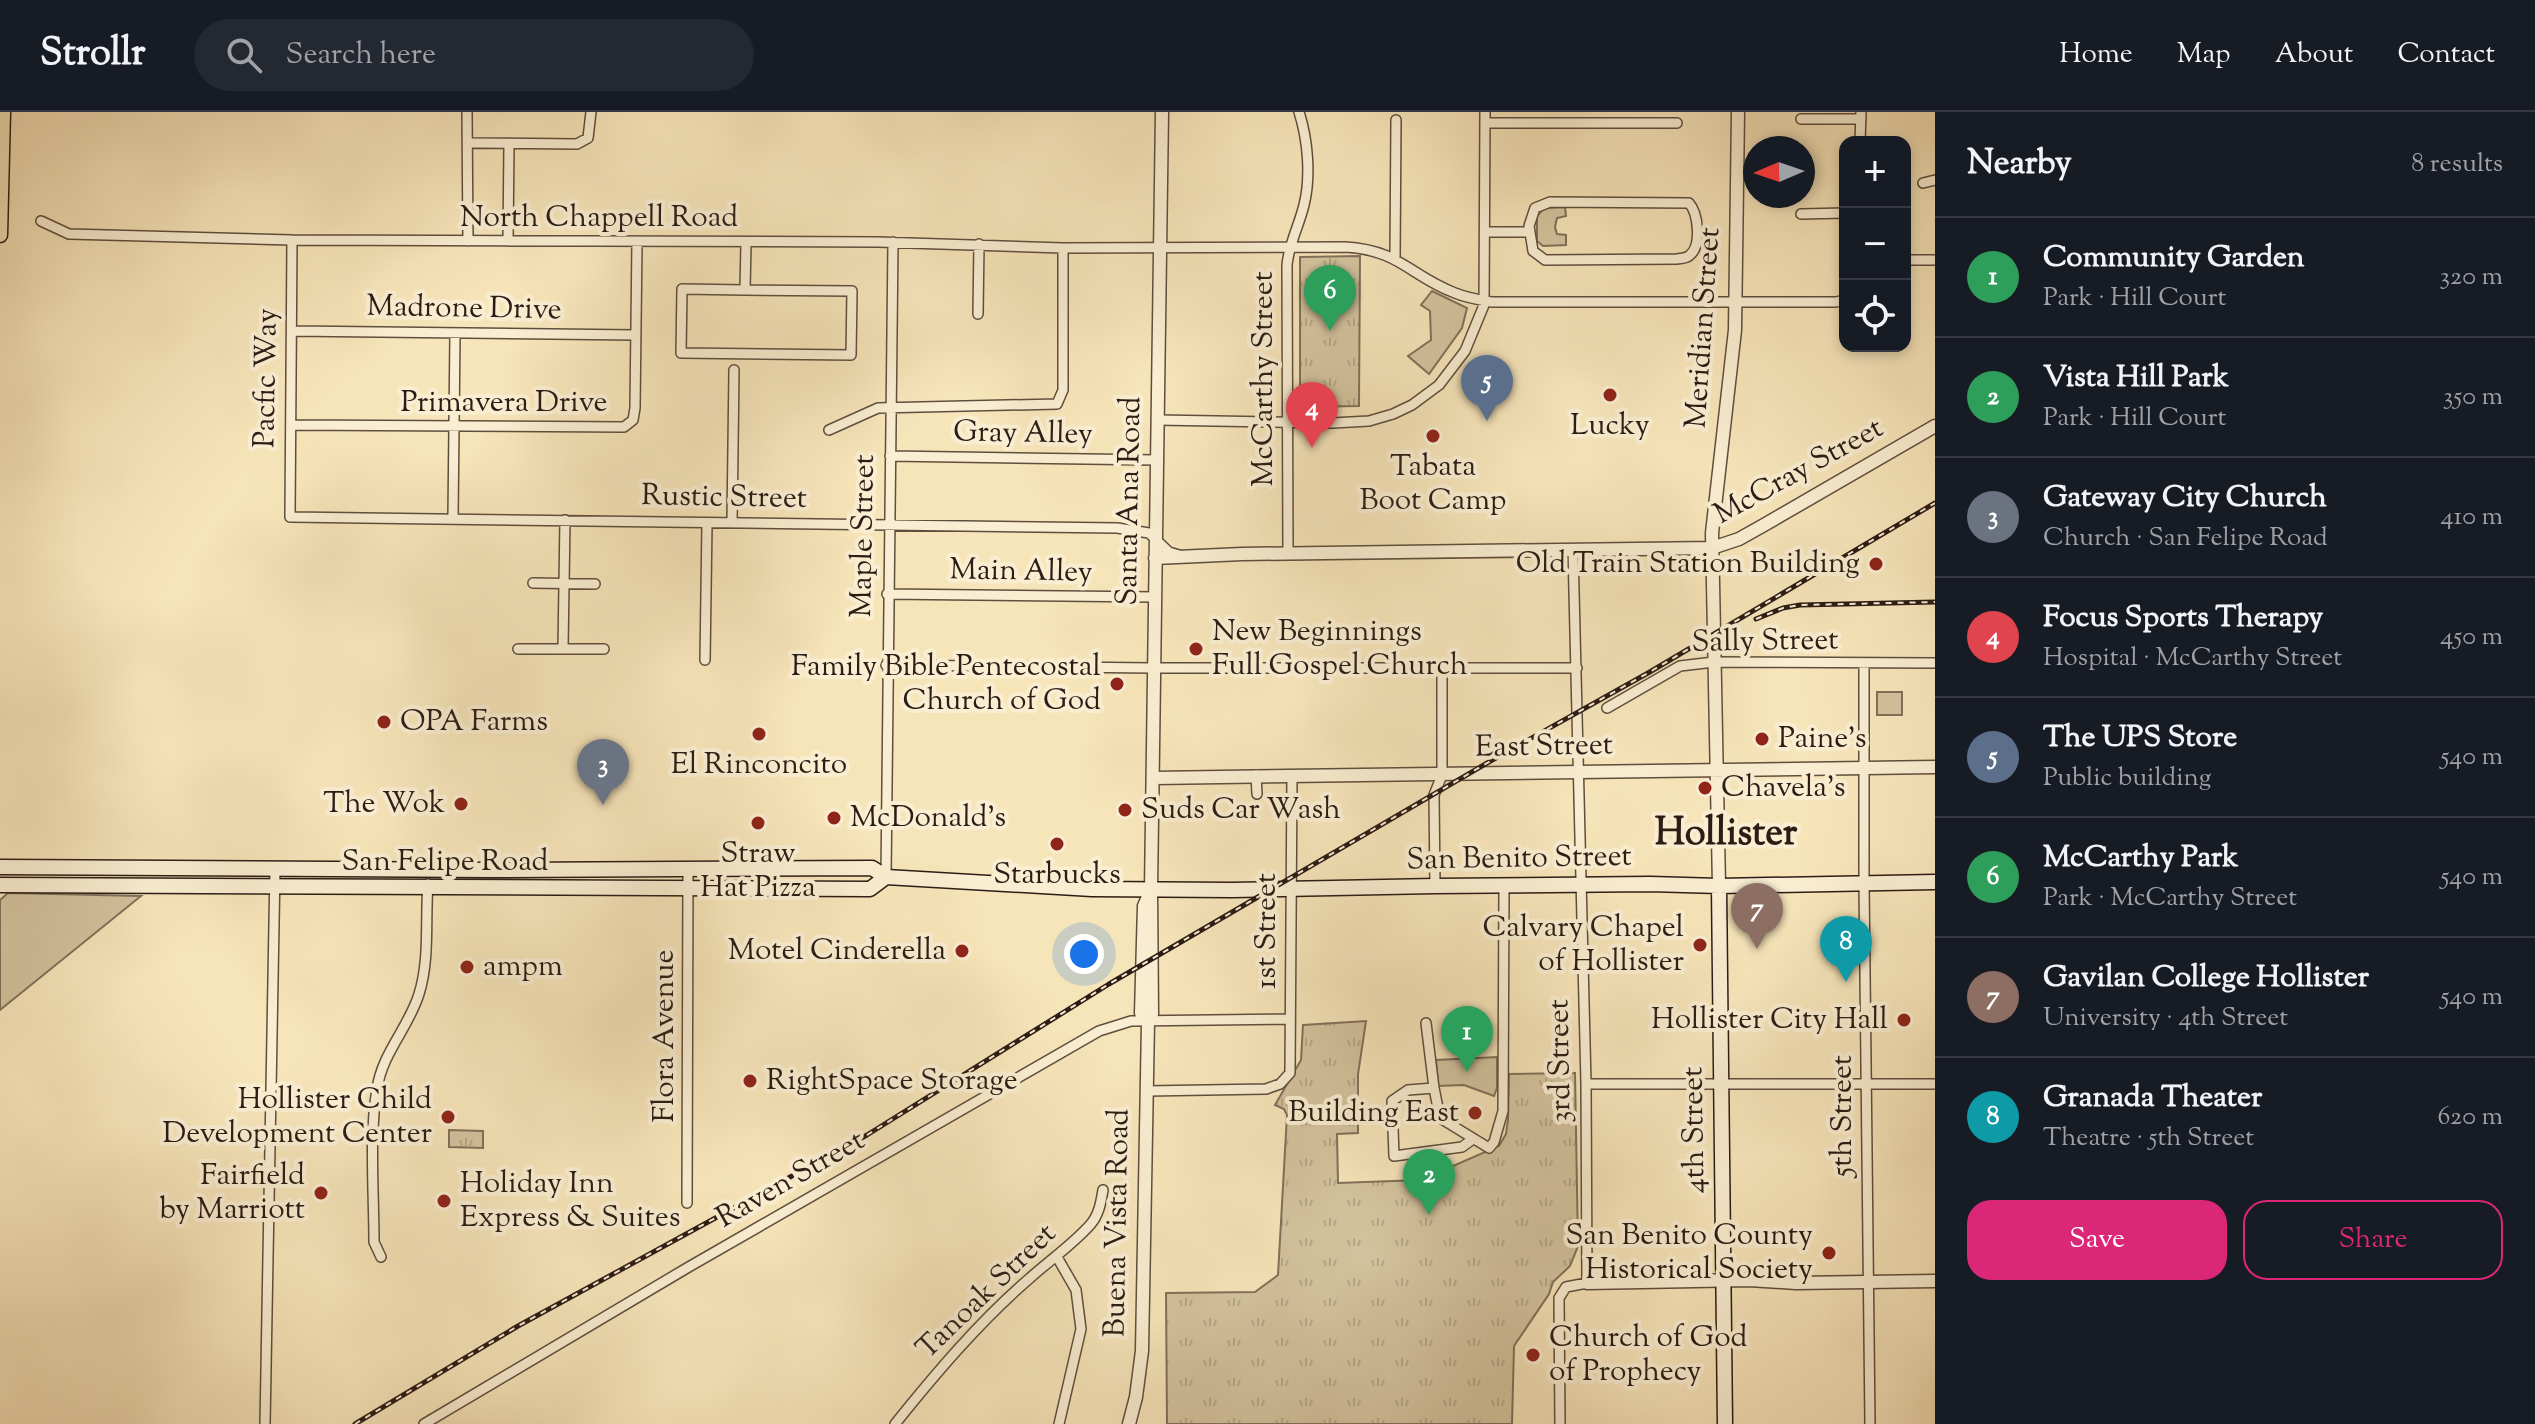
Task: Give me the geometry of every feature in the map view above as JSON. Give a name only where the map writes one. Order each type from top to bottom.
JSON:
[{"type":"main road","points":[[0,235],[3,112]]},
{"type":"main road","name":"San Felipe Road","points":[[0,867],[872,868],[886,877],[1151,890]]},
{"type":"main road","name":"San Felipe Road","points":[[0,885],[870,889],[886,877]]},
{"type":"main road","name":"San Benito Street","points":[[1151,890],[1935,882]]},
{"type":"main road","name":"4th Street","points":[[1719,886],[1725,1424]]},
{"type":"street","points":[[467,112],[468,241]]},
{"type":"street","points":[[472,143],[577,144],[585,141],[590,132],[591,112]]},
{"type":"street","name":"Santa Ana Road","points":[[1151,890],[1162,112]]},
{"type":"street","name":"McCarthy Street","points":[[1288,554],[1287,265],[1289,247],[1306,192],[1306,146],[1299,112]]},
{"type":"street","name":"Meridian Street","points":[[1712,548],[1714,503],[1737,304],[1738,112]]},
{"type":"street","points":[[1801,119],[1861,115],[1860,136]]},
{"type":"street","points":[[1158,420],[1369,421],[1393,414],[1423,398],[1447,377],[1465,351],[1484,301],[1486,117],[1677,123]]},
{"type":"street","points":[[1395,258],[1396,120]]},
{"type":"street","points":[[508,241],[509,144]]},
{"type":"street","points":[[1923,183],[1935,180]]},
{"type":"street","points":[[1550,202],[1686,202],[1693,208],[1696,220],[1693,252],[1677,259],[1545,260],[1533,251],[1529,232],[1533,211],[1537,206],[1550,202]]},
{"type":"street","points":[[1801,214],[1839,213]]},
{"type":"street","name":"North Chappell Road","points":[[41,221],[69,234],[292,240],[893,242],[1160,249],[1362,248],[1395,258],[1454,293],[1484,301],[1737,304],[1839,300]]},
{"type":"street","points":[[1485,232],[1529,232]]},
{"type":"street","name":"Pacfic Way","points":[[290,517],[292,240]]},
{"type":"street","name":"Primavera Drive","points":[[291,425],[624,427],[633,420],[635,408],[637,242]]},
{"type":"street","name":"Maple Street","points":[[886,877],[893,242]]},
{"type":"street","points":[[745,290],[746,243]]},
{"type":"street","points":[[978,314],[979,244]]},
{"type":"street","points":[[829,430],[869,411],[890,407],[1044,407],[1060,402],[1063,390],[1063,248]]},
{"type":"street","points":[[1911,260],[1935,260]]},
{"type":"street","points":[[682,289],[745,290],[852,291],[851,355],[681,353],[682,289]]},
{"type":"street","name":"Madrone Drive","points":[[292,331],[636,335]]},
{"type":"street","points":[[453,518],[455,333]]},
{"type":"street","points":[[732,523],[734,370]]},
{"type":"street","name":"McCray Street","points":[[1155,558],[1712,548],[1739,539],[1935,426]]},
{"type":"street","name":"Gray Alley","points":[[890,456],[1156,460]]},
{"type":"street","name":"Rustic Street","points":[[290,517],[1117,528],[1140,530],[1156,538],[1169,552],[1187,557]]},
{"type":"street","points":[[563,648],[565,520]]},
{"type":"street","points":[[705,660],[707,523]]},
{"type":"street","name":"4th Street","points":[[1712,548],[1719,886]]},
{"type":"street","name":"3rd Street","points":[[1573,550],[1586,1084],[1587,1283]]},
{"type":"street","points":[[533,583],[595,584]]},
{"type":"street","name":"Main Alley","points":[[887,594],[1155,597]]},
{"type":"street","points":[[518,649],[604,649]]},
{"type":"street","name":"Sally Street","points":[[1607,708],[1680,666],[1714,662],[1935,663]]},
{"type":"street","name":"5th Street","points":[[1864,664],[1870,1424]]},
{"type":"street","points":[[886,665],[1577,668]]},
{"type":"street","points":[[1435,886],[1434,795],[1442,775],[1442,666]]},
{"type":"street","name":"East Street","points":[[1154,778],[1935,767]]},
{"type":"street","points":[[1256,775],[1257,794]]},
{"type":"street","name":"1st Street","points":[[1147,1091],[1256,1090],[1280,1084],[1290,1073],[1292,775]]},
{"type":"street","points":[[265,1424],[275,868]]},
{"type":"street","points":[[381,1257],[374,1242],[377,1088],[384,1063],[413,1011],[419,993],[426,962],[430,869]]},
{"type":"street","name":"Flora Avenue","points":[[687,1203],[688,869]]},
{"type":"street","points":[[1426,1023],[1440,1118],[1489,1148],[1494,1142],[1503,1111],[1504,886]]},
{"type":"street","name":"Buena Vista Road","points":[[1129,1424],[1142,1351],[1148,1022],[1152,1014],[1151,890]]},
{"type":"street","name":"Raven Street","points":[[432,1422],[748,1233],[1099,1031],[1131,1021],[1290,1019]]},
{"type":"street","points":[[1586,1084],[1935,1084]]},
{"type":"street","points":[[1434,1088],[1408,1090],[1392,1101],[1394,1156],[1462,1147],[1473,1139]]},
{"type":"street","name":"Tanoak Street","points":[[895,1424],[940,1368],[1030,1278],[1093,1222],[1103,1190]]},
{"type":"street","points":[[1057,1257],[1076,1290],[1081,1329],[1059,1424]]},
{"type":"street","points":[[1560,1424],[1559,1298],[1566,1287],[1587,1283],[1724,1280],[1935,1281]]},
{"type":"green space","points":[[1565,207],[1566,216],[1557,218],[1555,227],[1557,234],[1566,235],[1566,245],[1543,246],[1537,241],[1537,216],[1544,208]]},
{"type":"green space","points":[[1360,256],[1359,406],[1300,407],[1300,257]]},
{"type":"green space","points":[[1432,291],[1467,308],[1462,328],[1429,374],[1408,356],[1431,340],[1430,311],[1421,305]]},
{"type":"green space","points":[[1877,692],[1902,692],[1902,715],[1877,715]]},
{"type":"green space","points":[[8,893],[141,896],[0,1010],[0,900]]},
{"type":"green space","points":[[1366,1021],[1358,1074],[1358,1133],[1337,1134],[1338,1183],[1421,1180],[1499,1146],[1506,1134],[1508,1120],[1509,1074],[1575,1073],[1578,1246],[1570,1266],[1553,1282],[1549,1294],[1514,1346],[1512,1424],[1167,1424],[1166,1293],[1255,1292],[1278,1275],[1287,1115],[1284,1109],[1275,1105],[1301,1060],[1303,1025]]},
{"type":"green space","points":[[1497,1057],[1494,1096],[1464,1085],[1438,1086],[1436,1060]]},
{"type":"green space","points":[[449,1130],[483,1131],[483,1148],[449,1147]]},
{"type":"railway","points":[[355,1424],[518,1326],[867,1135],[1109,984],[1494,759],[1648,673],[1935,503]]},
{"type":"railway","points":[[1756,619],[1800,605],[1935,602]]},
{"type":"place","name":"McCarthy Park","points":[[1330,331]]},
{"type":"place","name":"Lucky","points":[[1610,395]]},
{"type":"place","name":"The UPS Store","points":[[1487,421]]},
{"type":"place","name":"Tabata Boot Camp","points":[[1433,436]]},
{"type":"place","name":"Focus Sports Therapy","points":[[1312,448]]},
{"type":"place","name":"Old Train Station Building","points":[[1876,564]]},
{"type":"place","name":"New Beginnings Full Gospel Church","points":[[1196,649]]},
{"type":"place","name":"Family Bible Pentecostal Church of God","points":[[1117,684]]},
{"type":"place","name":"OPA Farms","points":[[384,722]]},
{"type":"place","name":"El Rinconcito","points":[[759,734]]},
{"type":"place","name":"Paine's","points":[[1762,739]]},
{"type":"place","name":"Chavela's","points":[[1705,788]]},
{"type":"place","name":"The Wok","points":[[461,804]]},
{"type":"place","name":"Gateway City Church","points":[[603,805]]},
{"type":"place","name":"Suds Car Wash","points":[[1125,810]]},
{"type":"place","name":"McDonald's","points":[[834,818]]},
{"type":"place","name":"Straw Hat Pizza","points":[[758,823]]},
{"type":"place","name":"Starbucks","points":[[1057,844]]},
{"type":"place","name":"Calvary Chapel of Hollister","points":[[1700,945]]},
{"type":"place","name":"Gavilan College Hollister","points":[[1757,949]]},
{"type":"place","name":"Motel Cinderella","points":[[962,951]]},
{"type":"place","name":"ampm","points":[[467,967]]},
{"type":"place","name":"Granada Theater","points":[[1846,982]]},
{"type":"place","name":"Hollister City Hall","points":[[1904,1020]]},
{"type":"place","name":"Community Garden","points":[[1467,1072]]},
{"type":"place","name":"RightSpace Storage","points":[[750,1081]]},
{"type":"place","name":"Building East","points":[[1475,1113]]},
{"type":"place","name":"Hollister Child Development Center","points":[[448,1117]]},
{"type":"place","name":"Fairfield by Marriott","points":[[321,1193]]},
{"type":"place","name":"Holiday Inn Express & Suites","points":[[444,1201]]},
{"type":"place","name":"Vista Hill Park","points":[[1429,1215]]},
{"type":"place","name":"San Benito County Historical Society","points":[[1829,1253]]},
{"type":"place","name":"Church of God of Prophecy","points":[[1533,1355]]},
{"type":"district","name":"Hollister","points":[[1726,835]]}]
